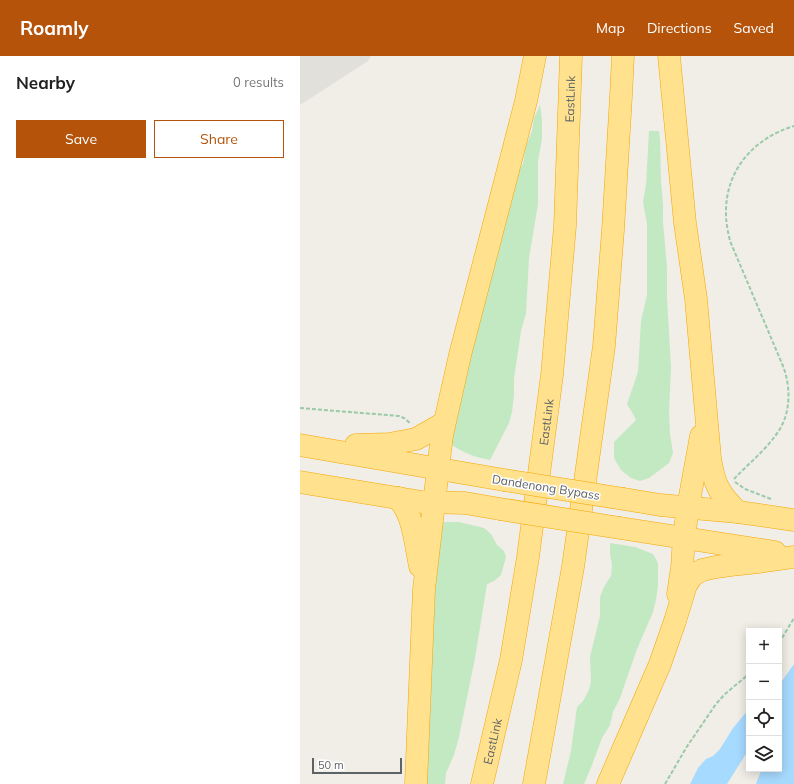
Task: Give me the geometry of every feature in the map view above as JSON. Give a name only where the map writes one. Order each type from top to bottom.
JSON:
[{"type":"highway","points":[[416,784],[424,588],[442,435],[460,354],[526,101],[535,56]]},
{"type":"highway","name":"EastLink","points":[[482,784],[511,660],[528,557],[552,375],[565,226],[571,56]]},
{"type":"highway","points":[[534,784],[573,567],[604,346],[613,230],[622,56]]},
{"type":"highway","points":[[669,56],[684,215],[696,299],[710,458],[713,477],[718,488],[725,499],[738,512]]},
{"type":"highway","points":[[669,636],[682,568],[688,507],[705,411]]},
{"type":"highway","points":[[300,440],[359,445],[389,444],[416,439],[444,423]]},
{"type":"highway","name":"Dandenong Bypass","points":[[300,445],[660,505],[738,512],[794,520]]},
{"type":"highway","points":[[300,482],[422,502],[465,503],[794,556]]},
{"type":"highway","points":[[398,498],[406,509],[410,518],[424,588]]},
{"type":"highway","points":[[608,784],[660,664],[686,584],[692,576],[702,570],[716,567],[794,556]]},
{"type":"path","points":[[734,479],[762,451],[782,424],[788,404],[788,383],[783,366],[730,241],[726,224],[727,194],[740,163],[747,154],[775,133],[794,126]]},
{"type":"path","points":[[782,638],[794,618]]},
{"type":"path","points":[[665,784],[686,748],[716,704],[725,694],[746,676]]},
{"type":"shaded area","points":[[300,56],[371,56],[368,61],[300,105]]},
{"type":"green space","points":[[540,105],[542,139],[538,161],[538,204],[529,258],[526,313],[521,331],[514,379],[512,412],[509,423],[490,460],[474,456],[455,447],[450,444],[449,436],[518,174],[523,163],[534,118]]},
{"type":"green space","points":[[649,131],[659,131],[660,139],[671,367],[669,412],[673,453],[669,463],[649,478],[640,481],[631,478],[621,470],[614,458],[614,442],[636,420],[627,404],[638,372],[641,321],[647,295],[647,224],[643,202],[646,185]]},
{"type":"green space","points":[[444,522],[459,522],[484,528],[491,534],[497,545],[504,551],[506,557],[501,575],[494,581],[487,584],[475,658],[459,737],[454,755],[446,773],[445,784],[425,784],[438,526]]},
{"type":"green space","points":[[610,543],[635,547],[653,554],[658,563],[658,586],[656,600],[653,612],[637,649],[620,698],[613,712],[610,725],[602,738],[584,784],[563,784],[571,751],[577,707],[583,701],[589,690],[591,681],[590,657],[600,616],[600,597],[611,576],[612,565]]},
{"type":"water","points":[[794,664],[794,784],[756,784],[761,772],[782,772],[782,681]]},
{"type":"water","points":[[746,713],[746,754],[727,784],[690,784],[698,768],[706,759],[713,756],[720,749],[733,728]]}]
